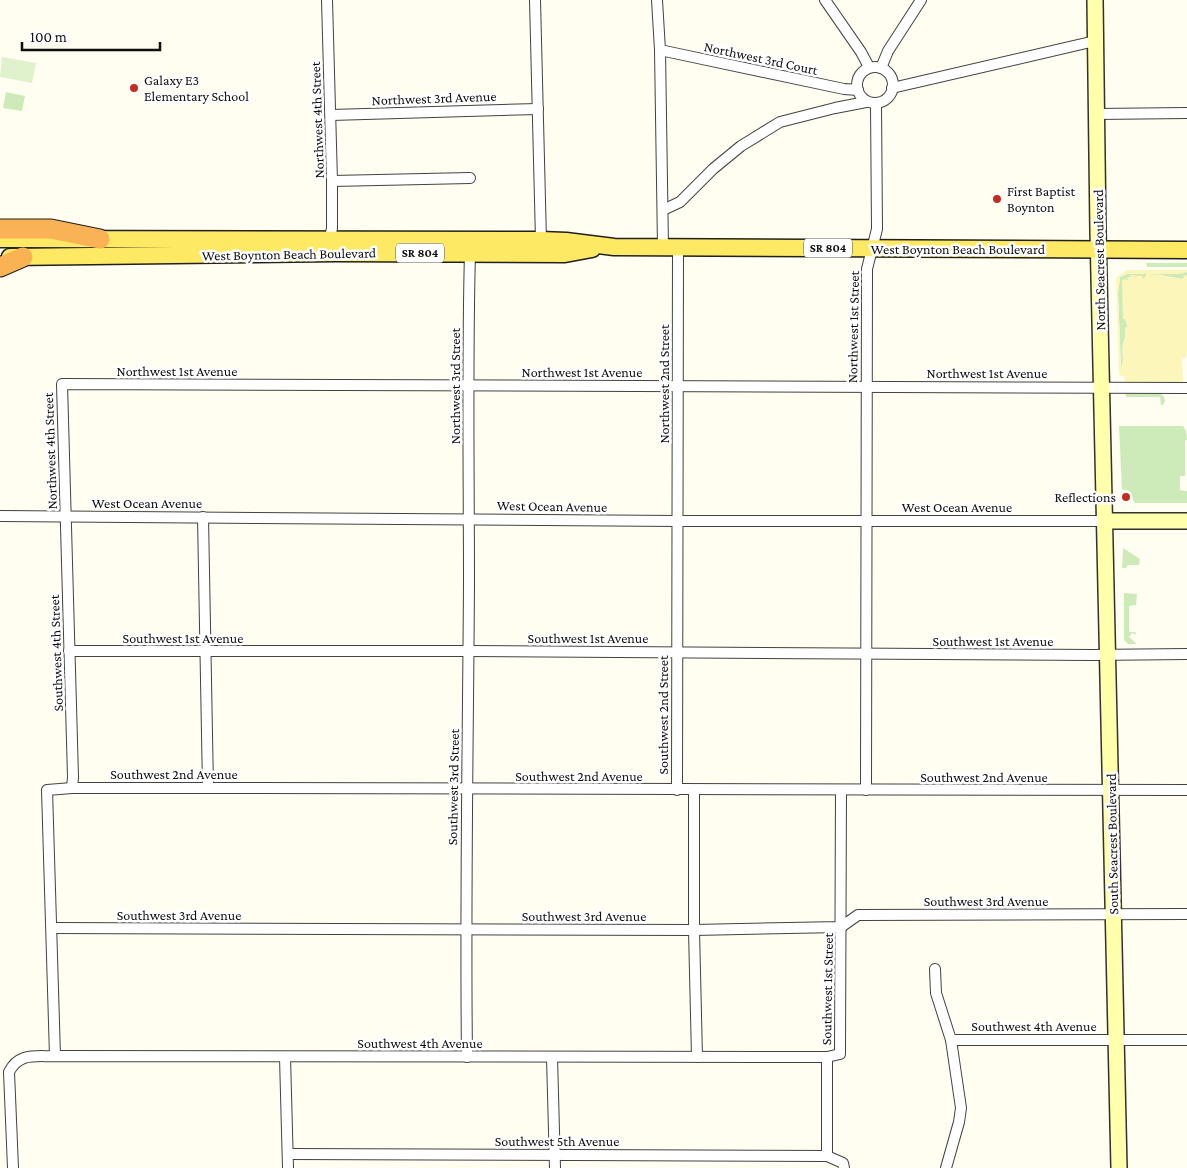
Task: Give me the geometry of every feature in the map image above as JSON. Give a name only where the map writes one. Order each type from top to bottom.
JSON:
[{"type":"highway","points":[[0,229],[51,229],[100,239]]},
{"type":"highway","points":[[0,268],[23,257]]},
{"type":"main road","name":"West Boynton Beach Boulevard","points":[[0,239],[330,238],[566,240],[608,247]]},
{"type":"main road","points":[[230,255],[264,246],[322,244],[330,238]]},
{"type":"main road","name":"West Boynton Beach Boulevard","points":[[0,257],[470,253],[565,254],[608,247],[1098,249]]},
{"type":"main road","name":"SR 804","points":[[1098,249],[1187,250]]},
{"type":"street","name":"Northwest 4th Street","points":[[327,0],[332,181],[332,228],[330,238]]},
{"type":"street","points":[[535,0],[541,240]]},
{"type":"street","name":"Northwest 2nd Street","points":[[657,0],[660,50],[663,210],[670,247],[677,386],[677,521]]},
{"type":"street","points":[[825,0],[870,67]]},
{"type":"street","points":[[881,68],[888,51],[921,0]]},
{"type":"street","name":"North Seacrest Boulevard","points":[[1094,0],[1104,521]]},
{"type":"street","points":[[892,88],[1096,41]]},
{"type":"street","name":"Northwest 3rd Court","points":[[660,50],[844,89],[858,90]]},
{"type":"street","points":[[663,210],[680,202],[712,170],[741,146],[780,122],[886,100],[892,88],[889,75],[881,68],[870,67],[860,75],[858,82],[860,96],[871,103]]},
{"type":"street","name":"Northwest 1st Street","points":[[866,520],[867,269],[877,229],[871,103]]},
{"type":"street","name":"Northwest 3rd Avenue","points":[[331,114],[538,109]]},
{"type":"street","points":[[1096,114],[1187,114]]},
{"type":"street","points":[[332,181],[470,178]]},
{"type":"street","name":"Northwest 3rd Street","points":[[469,519],[470,253]]},
{"type":"street","name":"Northwest 4th Street","points":[[62,384],[66,517]]},
{"type":"street","name":"Northwest 1st Avenue","points":[[62,384],[1187,388]]},
{"type":"street","name":"West Ocean Avenue","points":[[0,516],[677,521],[1104,521]]},
{"type":"street","points":[[203,516],[208,788]]},
{"type":"street","name":"Southwest 4th Street","points":[[66,517],[72,788]]},
{"type":"street","name":"Southwest 3rd Street","points":[[467,1056],[465,930],[469,519]]},
{"type":"street","points":[[866,520],[866,790]]},
{"type":"street","name":"Southwest 2nd Street","points":[[677,521],[677,790]]},
{"type":"street","points":[[1104,521],[1187,521]]},
{"type":"street","name":"South Seacrest Boulevard","points":[[1104,521],[1119,1168]]},
{"type":"street","name":"Southwest 1st Avenue","points":[[69,651],[468,651],[1107,656],[1187,654]]},
{"type":"street","name":"Southwest 2nd Avenue","points":[[52,928],[48,790],[72,788],[1187,790]]},
{"type":"street","points":[[694,790],[694,930],[697,1057]]},
{"type":"street","name":"Southwest 1st Street","points":[[827,1156],[827,1058],[840,1054],[842,927],[840,790]]},
{"type":"street","name":"Southwest 3rd Avenue","points":[[52,928],[694,930],[842,927],[858,915],[1187,914]]},
{"type":"street","points":[[52,928],[55,1056]]},
{"type":"street","points":[[935,969],[936,993],[951,1040],[960,1108],[960,1122],[946,1168]]},
{"type":"street","name":"Southwest 4th Avenue","points":[[951,1040],[1187,1040]]},
{"type":"street","points":[[285,1056],[288,1168]]},
{"type":"street","points":[[552,1056],[555,1168]]},
{"type":"street","name":"Southwest 4th Avenue","points":[[13,1168],[10,1072],[14,1062],[25,1057],[552,1056],[827,1058]]},
{"type":"street","name":"Southwest 5th Avenue","points":[[288,1154],[827,1156]]},
{"type":"street","points":[[827,1156],[842,1163],[844,1168]]},
{"type":"green space","points":[[2,57],[36,63],[32,83],[0,77]]},
{"type":"green space","points":[[6,92],[25,96],[22,111],[3,108]]},
{"type":"green space","points":[[1146,263],[1187,263],[1187,267],[1147,267]]},
{"type":"green space","points":[[1187,272],[1187,275],[1182,279],[1146,276],[1143,279],[1142,277],[1131,277],[1128,280],[1125,319],[1128,327],[1125,328],[1121,369],[1118,293],[1120,277],[1129,273]]},
{"type":"green space","points":[[1126,393],[1160,393],[1165,401],[1161,405],[1160,397],[1126,397]]},
{"type":"green space","points":[[1119,426],[1183,426],[1187,440],[1185,440],[1185,476],[1180,476],[1180,490],[1187,491],[1187,503],[1135,503],[1130,491],[1122,490]]},
{"type":"green space","points":[[1123,548],[1140,559],[1139,565],[1128,565],[1126,568],[1122,568]]},
{"type":"green space","points":[[1124,593],[1137,594],[1136,605],[1129,606],[1129,632],[1135,632],[1137,635],[1132,633],[1129,637],[1137,644],[1128,644],[1124,640]]},
{"type":"sand","points":[[1127,270],[1187,270],[1187,272],[1180,274],[1147,274],[1182,279],[1187,275],[1187,352],[1186,358],[1182,358],[1183,383],[1125,383],[1125,378],[1119,374],[1116,278]],"holes":[[[1125,274],[1147,274],[1143,279],[1142,276],[1130,275],[1131,277],[1127,277],[1128,280],[1122,281],[1123,319],[1125,319],[1128,326],[1125,328],[1121,367],[1118,293],[1120,277]]]},
{"type":"place","name":"Galaxy E3 Elementary School","points":[[134,88]]},
{"type":"place","name":"First Baptist Boynton","points":[[997,199]]},
{"type":"place","name":"Reflections","points":[[1126,497]]}]
